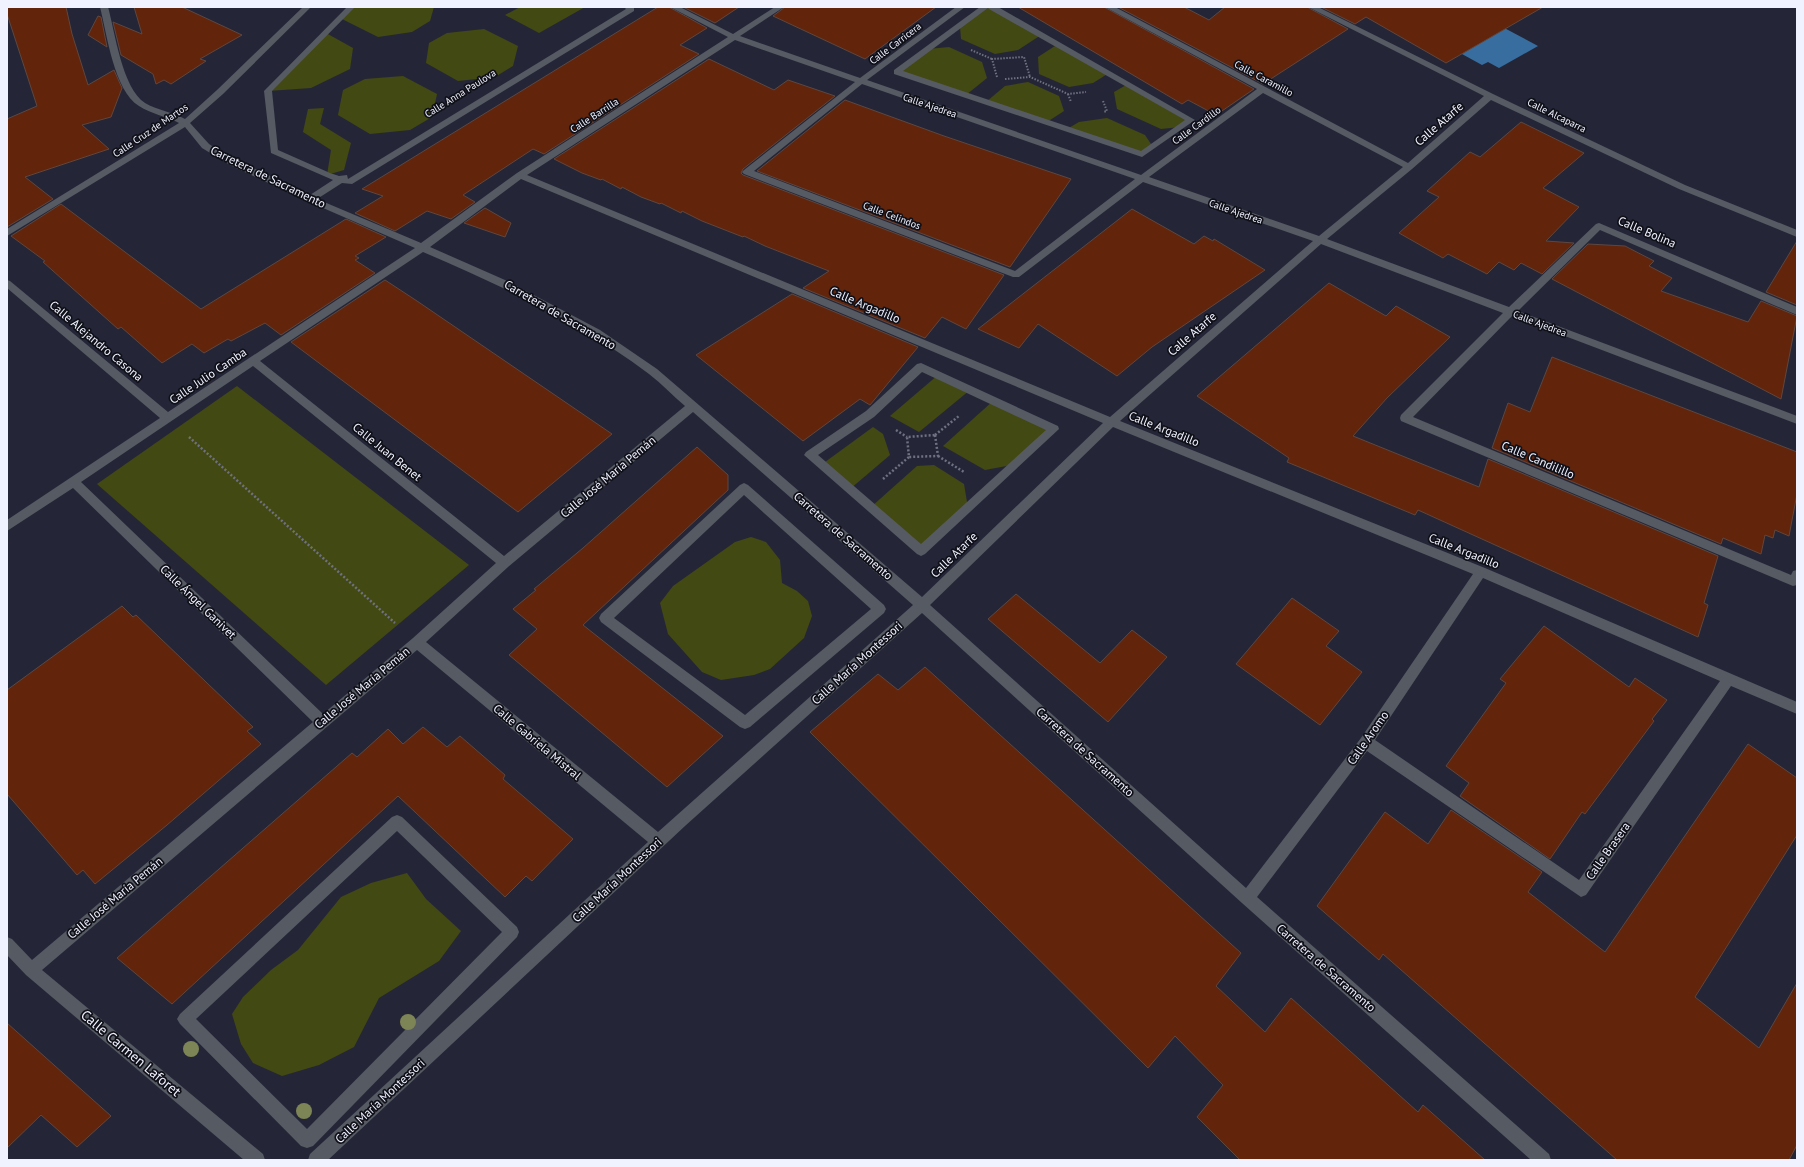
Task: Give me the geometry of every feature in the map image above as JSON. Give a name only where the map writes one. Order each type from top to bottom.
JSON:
[{"type":"street","name":"Carretera de Sacramento","points":[[104,7],[120,66],[132,96],[146,106],[185,122],[208,149],[310,198],[502,282],[596,332],[653,372],[922,605],[1247,898],[1543,1160]]},
{"type":"street","name":"Calle Cruz de Martos","points":[[7,233],[185,122],[220,92],[307,7]]},
{"type":"street","points":[[351,7],[268,91],[274,151],[326,175],[349,182],[631,9],[628,7]]},
{"type":"street","name":"Calle Anna Paulova","points":[[310,198],[621,7]]},
{"type":"street","name":"Calle Ajedrea","points":[[674,7],[734,37],[1320,240],[1797,420]]},
{"type":"street","name":"Calle Barrilla","points":[[424,247],[520,175],[780,7]]},
{"type":"street","name":"Calle Carricera","points":[[861,81],[961,7]]},
{"type":"street","points":[[985,7],[897,72],[1142,154],[1191,120],[992,7]]},
{"type":"street","name":"Calle Caramillo","points":[[1109,7],[1409,167]]},
{"type":"street","name":"Calle Alcaparra","points":[[1312,7],[1490,96],[1682,187],[1797,234]]},
{"type":"street","name":"Calle Celindos","points":[[861,81],[747,172],[1016,275],[1142,178]]},
{"type":"street","name":"Calle Cardillo","points":[[1142,178],[1263,89]]},
{"type":"street","name":"Calle Atarfe","points":[[922,605],[1111,422],[1320,240],[1409,167],[1490,96]]},
{"type":"street","name":"Calle Argadillo","points":[[520,175],[1111,422],[1481,572],[1797,708]]},
{"type":"street","name":"Calle Bolina","points":[[1510,312],[1599,226],[1797,311]]},
{"type":"street","name":"Calle Julio Camba","points":[[7,526],[424,247]]},
{"type":"street","name":"Calle Alejandro Casona","points":[[7,283],[168,418]]},
{"type":"street","name":"Calle Candilillo","points":[[1510,312],[1404,418],[1793,581],[1797,575]]},
{"type":"street","name":"Calle Juan Benet","points":[[253,361],[504,563]]},
{"type":"street","points":[[921,367],[1054,429],[921,551],[810,455],[870,414],[921,367]]},
{"type":"street","name":"Calle José María Pemán","points":[[31,970],[417,642],[504,563],[693,406]]},
{"type":"street","name":"Calle Ángel Ganivet","points":[[74,482],[322,722]]},
{"type":"street","points":[[744,488],[880,609],[745,723],[605,618],[744,488]]},
{"type":"street","name":"Calle Aromo","points":[[1247,898],[1366,742],[1481,572]]},
{"type":"street","name":"Calle María Montessori","points":[[316,1160],[658,841],[922,605]]},
{"type":"street","name":"Calle Gabriela Mistral","points":[[417,642],[658,841]]},
{"type":"street","name":"Calle Brasera","points":[[1366,742],[1580,890],[1729,678]]},
{"type":"street","points":[[397,822],[512,932],[307,1140],[185,1019],[397,822]]},
{"type":"street","name":"Calle Carmen Laforet","points":[[7,944],[31,970],[257,1160]]},
{"type":"path","points":[[998,79],[992,60],[1024,57],[1030,77]]},
{"type":"path","points":[[1004,79],[1030,77],[1068,94],[1091,92]]},
{"type":"path","points":[[1068,94],[1073,107]]},
{"type":"path","points":[[1099,112],[1107,111],[1101,98]]},
{"type":"path","points":[[168,418],[417,642]]},
{"type":"path","points":[[935,435],[938,456],[909,457],[907,437],[935,435]]},
{"type":"green space","points":[[351,7],[434,7],[430,21],[412,32],[378,37],[340,18]]},
{"type":"green space","points":[[520,7],[585,7],[539,33],[505,15]]},
{"type":"green space","points":[[985,7],[992,7],[1041,35],[1018,50],[995,54],[961,39],[960,26]]},
{"type":"green space","points":[[484,29],[518,46],[513,66],[495,77],[458,81],[426,63],[429,43],[447,33]]},
{"type":"green space","points":[[326,33],[353,48],[350,69],[311,88],[268,91]]},
{"type":"green space","points":[[1058,44],[1109,73],[1093,83],[1069,87],[1039,74],[1038,57]]},
{"type":"green space","points":[[949,47],[982,62],[987,78],[966,95],[897,72],[928,49]]},
{"type":"green space","points":[[403,76],[437,94],[432,117],[410,130],[370,134],[338,115],[343,90],[365,79]]},
{"type":"green space","points":[[1028,82],[1059,96],[1064,111],[1047,122],[986,102],[1005,86]]},
{"type":"green space","points":[[1128,84],[1191,120],[1180,127],[1161,129],[1117,109],[1114,92]]},
{"type":"green space","points":[[324,108],[320,124],[351,143],[344,170],[327,175],[331,150],[303,132],[308,109]]},
{"type":"green space","points":[[1107,118],[1145,135],[1153,147],[1142,154],[1067,129],[1079,122]]},
{"type":"green space","points":[[938,375],[970,390],[919,432],[890,416]]},
{"type":"green space","points":[[237,386],[469,565],[326,685],[97,484]]},
{"type":"green space","points":[[993,401],[1054,429],[1017,464],[985,470],[943,446]]},
{"type":"green space","points":[[873,427],[883,434],[890,455],[850,489],[821,465]]},
{"type":"green space","points":[[934,465],[964,484],[968,508],[921,551],[871,507],[917,466]]},
{"type":"green space","points":[[751,537],[766,542],[780,560],[782,583],[797,591],[808,601],[812,616],[804,638],[770,669],[754,675],[721,680],[702,672],[668,634],[660,603],[673,586],[735,542]]},
{"type":"green space","points":[[407,873],[426,899],[461,931],[439,961],[379,998],[354,1047],[319,1065],[282,1076],[253,1063],[241,1044],[232,1014],[243,997],[271,970],[298,950],[341,897],[371,883]]},
{"type":"water","points":[[1476,13],[1538,46],[1499,68],[1488,62],[1482,65],[1431,37]]},
{"type":"building","points":[[7,7],[66,7],[72,34],[88,85],[114,70],[122,88],[111,117],[82,125],[109,149],[25,177],[53,199],[7,227],[7,119],[37,106],[7,14]]},
{"type":"building","points":[[134,7],[182,7],[242,35],[200,59],[206,61],[171,84],[164,80],[156,84],[153,74],[121,55],[113,22],[142,34]]},
{"type":"building","points":[[658,7],[669,7],[707,28],[680,45],[699,54],[544,154],[533,149],[463,195],[475,202],[451,219],[427,211],[395,231],[355,213],[383,196],[362,189]]},
{"type":"building","points":[[683,7],[739,7],[715,23]]},
{"type":"building","points":[[785,7],[936,7],[865,59],[773,16]]},
{"type":"building","points":[[1018,7],[1104,7],[1254,89],[1216,115],[1188,100],[1182,104]]},
{"type":"building","points":[[1118,7],[1184,7],[1209,20],[1225,7],[1307,7],[1348,29],[1263,84]]},
{"type":"building","points":[[1321,7],[1543,7],[1446,63],[1366,17],[1355,24]]},
{"type":"building","points":[[98,16],[101,17],[107,47],[88,35]]},
{"type":"building","points":[[709,59],[774,90],[788,80],[835,96],[743,169],[741,173],[1004,275],[966,329],[942,317],[925,338],[803,288],[829,271],[765,246],[744,236],[743,237],[702,221],[682,211],[681,213],[661,203],[660,204],[641,197],[622,187],[621,189],[602,179],[601,180],[582,173],[554,159]]},
{"type":"building","points":[[845,100],[944,136],[1071,179],[1010,267],[757,171]]},
{"type":"building","points":[[1521,122],[1584,153],[1543,188],[1579,207],[1546,241],[1574,243],[1542,274],[1521,263],[1514,270],[1499,262],[1487,274],[1448,254],[1443,258],[1399,233],[1439,197],[1427,191],[1470,152],[1480,157]]},
{"type":"building","points":[[61,204],[201,309],[346,219],[386,237],[355,256],[359,258],[355,260],[375,273],[281,335],[265,323],[231,341],[228,339],[204,353],[192,344],[162,363],[121,327],[118,329],[43,262],[45,261],[11,236]]},
{"type":"building","points":[[485,208],[511,223],[505,237],[464,223]]},
{"type":"building","points":[[1132,209],[1194,244],[1204,236],[1213,241],[1214,239],[1265,270],[1152,347],[1117,376],[1038,324],[1019,348],[978,329]]},
{"type":"building","points":[[1797,241],[1797,305],[1766,292]]},
{"type":"building","points":[[1588,244],[1625,246],[1654,261],[1649,266],[1672,278],[1661,291],[1748,322],[1761,301],[1797,316],[1781,399],[1552,279]]},
{"type":"building","points":[[385,280],[612,434],[518,512],[291,342]]},
{"type":"building","points":[[1329,283],[1386,316],[1396,306],[1450,337],[1387,398],[1353,436],[1479,487],[1488,459],[1718,556],[1704,603],[1708,605],[1698,637],[1418,510],[1415,515],[1287,462],[1289,458],[1197,396]]},
{"type":"building","points":[[792,294],[918,347],[870,405],[860,399],[803,441],[696,355]]},
{"type":"building","points":[[1552,357],[1797,452],[1797,494],[1789,536],[1775,530],[1773,538],[1765,535],[1761,554],[1723,538],[1721,544],[1492,448],[1508,403],[1530,412]]},
{"type":"building","points":[[697,447],[728,475],[728,490],[583,625],[723,736],[667,787],[509,655],[537,629],[513,609]]},
{"type":"building","points":[[1016,594],[1100,663],[1132,630],[1167,657],[1108,722],[988,619]]},
{"type":"building","points":[[1292,598],[1339,631],[1326,646],[1362,672],[1320,725],[1236,664]]},
{"type":"building","points":[[122,606],[133,617],[136,615],[253,727],[247,731],[261,744],[167,825],[95,884],[83,870],[77,875],[7,794],[7,690]]},
{"type":"building","points":[[1544,626],[1629,687],[1635,678],[1667,700],[1652,719],[1654,721],[1585,814],[1582,812],[1550,859],[1460,796],[1469,783],[1446,766],[1506,683],[1500,679]]},
{"type":"building","points":[[925,667],[1241,953],[1216,986],[1265,1032],[1291,998],[1418,1112],[1423,1105],[1485,1160],[1240,1160],[1197,1117],[1223,1085],[1175,1036],[1148,1068],[810,732],[878,674],[898,690]]},
{"type":"building","points":[[423,727],[447,747],[460,736],[505,775],[503,779],[573,839],[532,881],[526,876],[505,897],[398,796],[172,1004],[117,958],[352,753],[357,757],[388,729],[403,744]]},
{"type":"building","points":[[1748,744],[1797,778],[1797,835],[1695,997],[1759,1048],[1797,983],[1797,1145],[1789,1160],[1617,1160],[1383,954],[1379,960],[1317,906],[1385,812],[1428,844],[1451,810],[1542,872],[1528,892],[1605,952]]},
{"type":"building","points":[[7,1023],[111,1116],[77,1147],[41,1115],[7,1148]]}]
